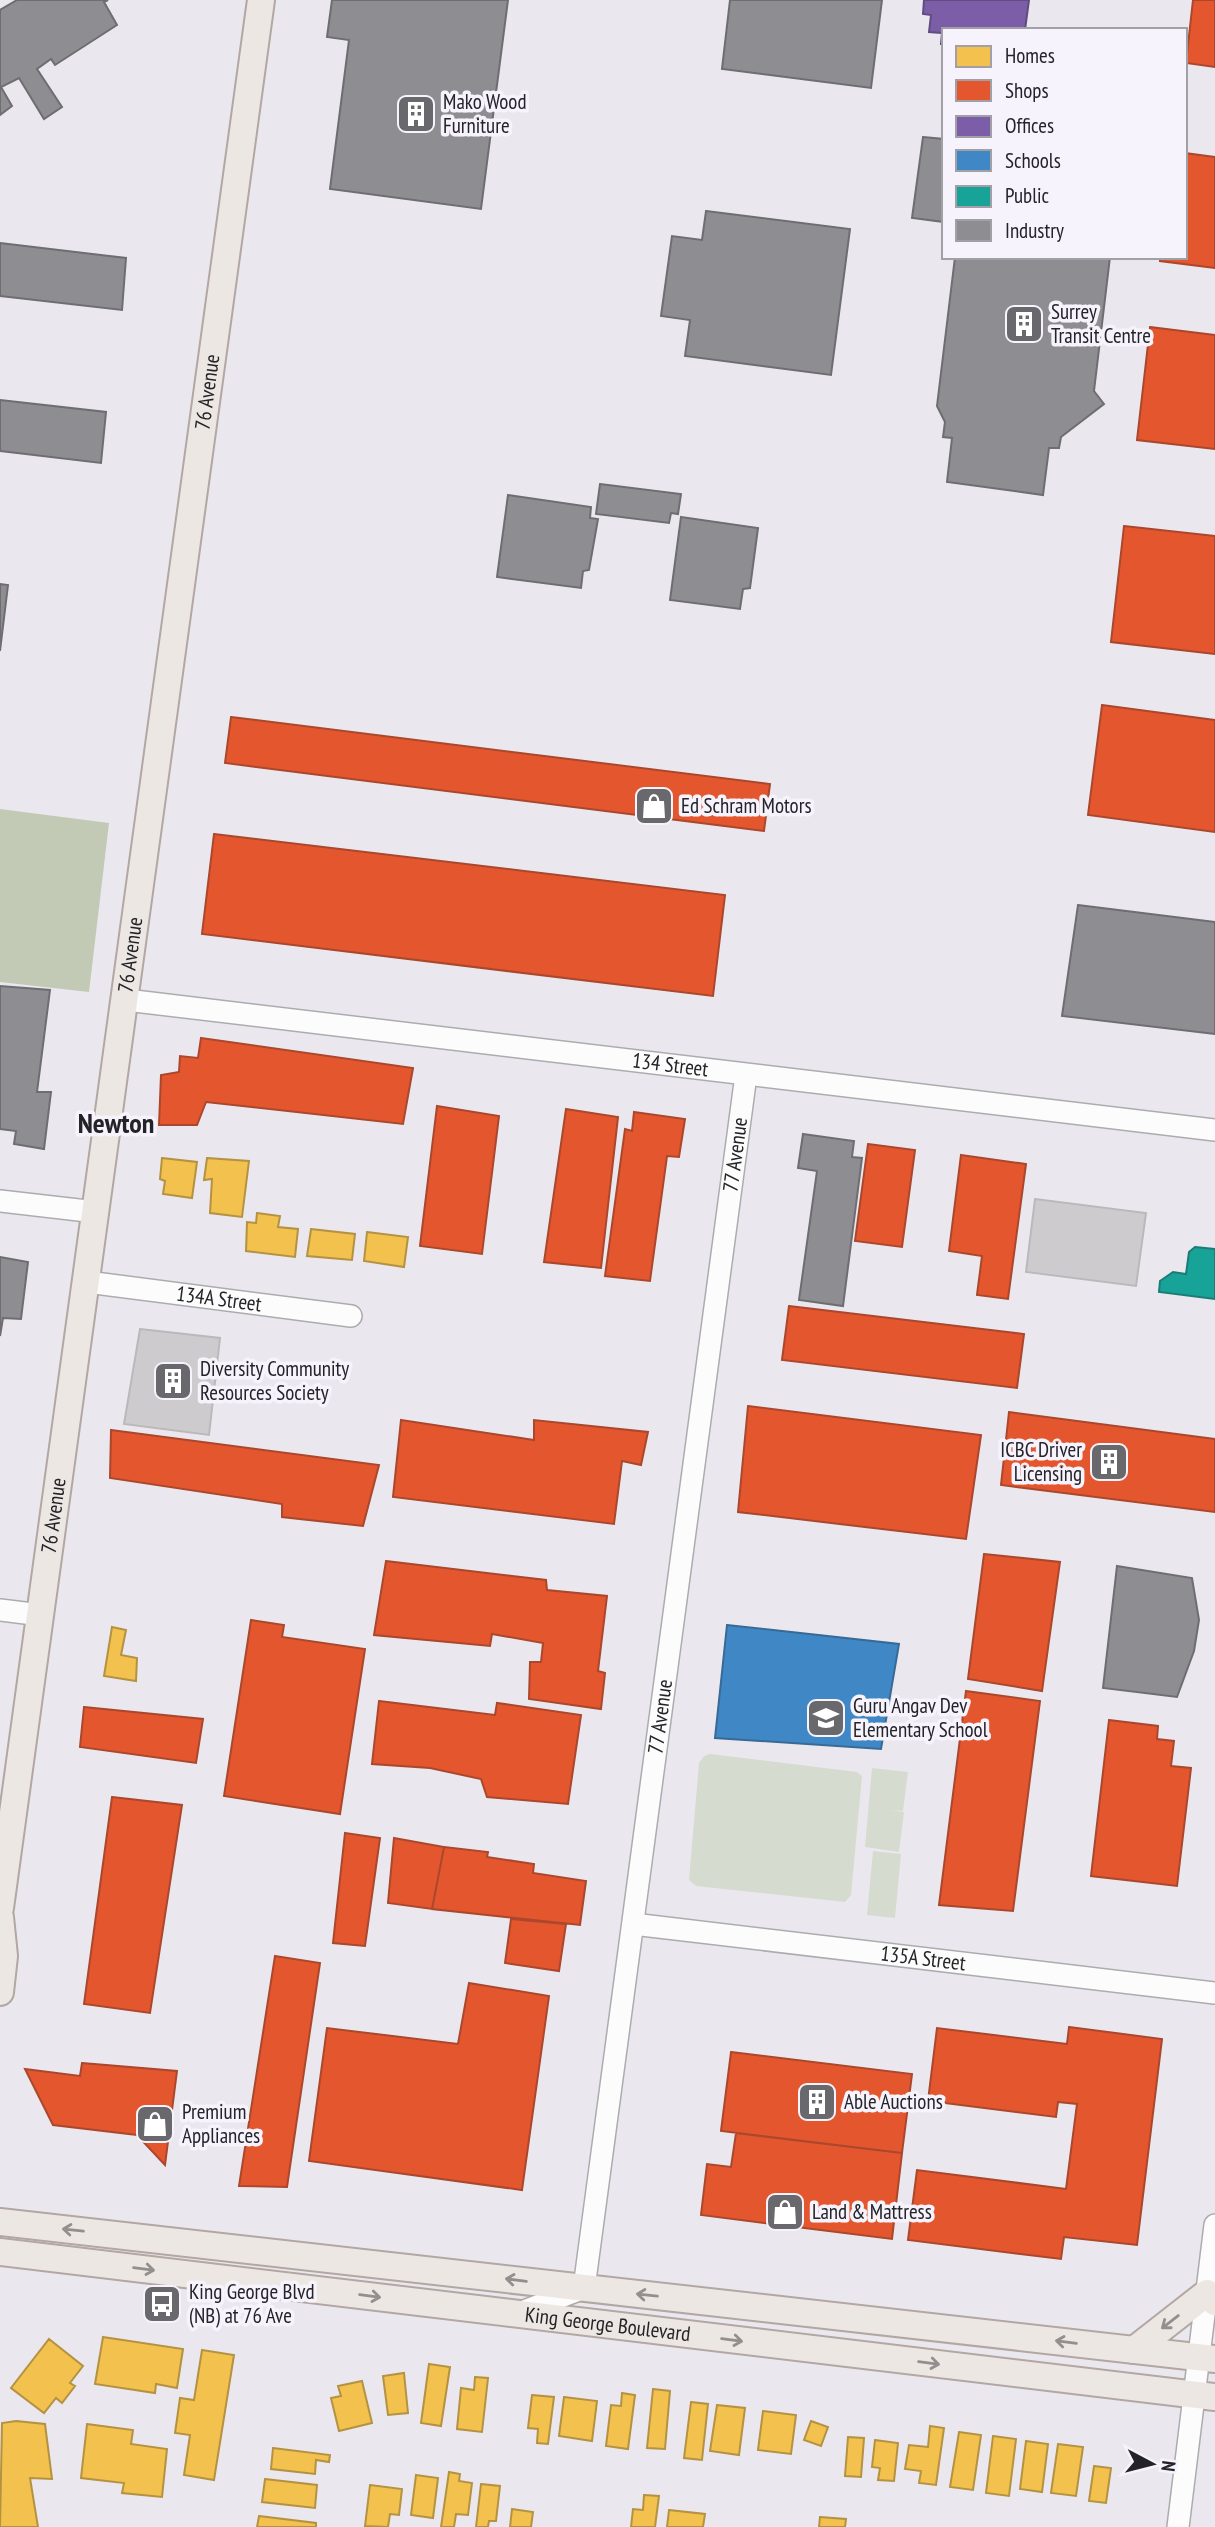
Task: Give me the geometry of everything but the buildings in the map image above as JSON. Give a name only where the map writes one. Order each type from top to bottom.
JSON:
[{"type":"main road","name":"76 Avenue","points":[[0,1908],[261,0]]},
{"type":"main road","points":[[0,1917],[4,1956],[0,1992]]},
{"type":"main road","name":"King George Boulevard","points":[[0,2222],[1207,2358]]},
{"type":"main road","name":"King George Boulevard","points":[[0,2252],[1205,2396]]},
{"type":"main road","points":[[1134,2350],[1211,2297]]},
{"type":"street","name":"134 Street","points":[[126,1000],[1215,1130]]},
{"type":"street","name":"77 Avenue","points":[[584,2288],[746,1075]]},
{"type":"street","points":[[0,1201],[96,1212]]},
{"type":"street","name":"134A Street","points":[[87,1282],[351,1316]]},
{"type":"street","points":[[0,1610],[41,1615]]},
{"type":"street","name":"135A Street","points":[[633,1924],[1215,1993]]},
{"type":"street","points":[[1178,2527],[1205,2396],[1215,2225]]},
{"type":"street","points":[[518,2314],[584,2288]]},
{"type":"shaded area","points":[[710,1754],[857,1772],[862,1776],[851,1895],[845,1902],[696,1886],[689,1880],[699,1763],[704,1756]]},
{"type":"shaded area","points":[[872,1768],[908,1772],[903,1811],[891,1810],[904,1812],[899,1852],[865,1847]]},
{"type":"shaded area","points":[[873,1851],[901,1854],[895,1918],[867,1915]]},
{"type":"green space","points":[[0,809],[109,823],[89,992],[0,982]]},
{"type":"place","name":"Mako Wood Furniture","points":[[416,114]]},
{"type":"place","name":"Surrey Transit Centre","points":[[1024,324]]},
{"type":"place","name":"Ed Schram Motors","points":[[654,806]]},
{"type":"place","name":"Diversity Community Resources Society","points":[[173,1381]]},
{"type":"place","name":"ICBC Driver Licensing","points":[[1109,1462]]},
{"type":"place","name":"Guru Angav Dev Elementary School","points":[[826,1718]]},
{"type":"place","name":"Able Auctions","points":[[817,2102]]},
{"type":"place","name":"Premium Appliances","points":[[155,2124]]},
{"type":"place","name":"Land & Mattress","points":[[785,2212]]},
{"type":"place","name":"King George Blvd (NB) at 76 Ave","points":[[162,2304]]},
{"type":"district","name":"Newton","points":[[116,1123]]}]
